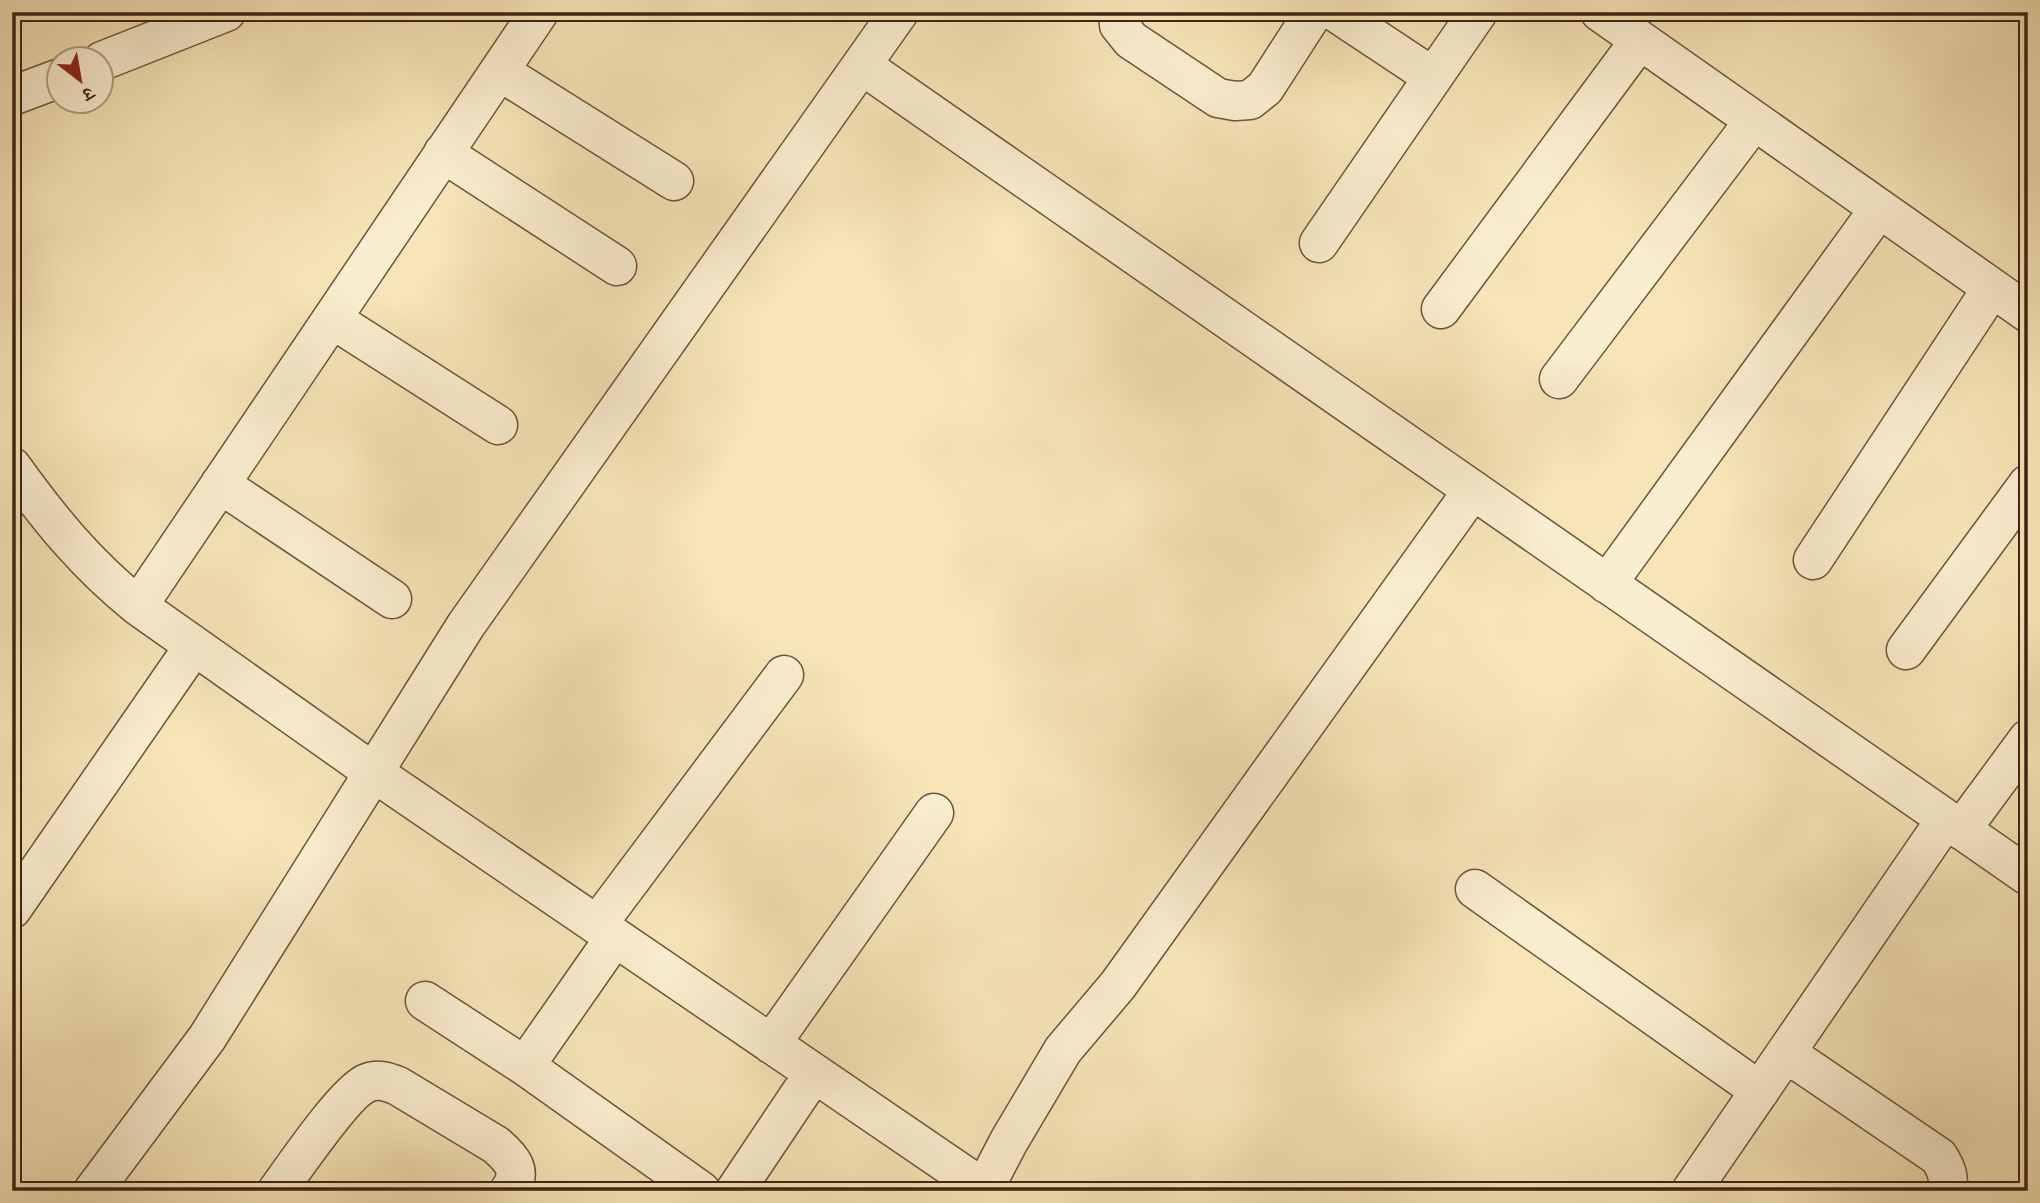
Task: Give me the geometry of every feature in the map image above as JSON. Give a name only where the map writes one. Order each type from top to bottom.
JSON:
[{"type":"street","points":[[116,55],[226,12]]},
{"type":"street","points":[[138,606],[539,12]]},
{"type":"street","points":[[93,1191],[207,1038],[466,625],[899,12]]},
{"type":"street","points":[[1118,12],[1119,25],[1130,40],[1218,98],[1235,101],[1250,100],[1265,88],[1314,12]]},
{"type":"street","points":[[1335,12],[1433,77]]},
{"type":"street","points":[[1319,243],[1478,12]]},
{"type":"street","points":[[1600,12],[2028,313]]},
{"type":"street","points":[[1441,309],[1640,40]]},
{"type":"street","points":[[863,66],[2028,876]]},
{"type":"street","points":[[499,71],[674,181]]},
{"type":"street","points":[[12,96],[46,83]]},
{"type":"street","points":[[1559,379],[1754,121]]},
{"type":"street","points":[[443,153],[617,266]]},
{"type":"street","points":[[1607,584],[1880,209]]},
{"type":"street","points":[[1813,560],[1992,288]]},
{"type":"street","points":[[332,319],[498,425]]},
{"type":"street","points":[[220,484],[392,598]]},
{"type":"street","points":[[1906,650],[2028,484]]},
{"type":"street","points":[[18,487],[74,547],[138,606],[373,772],[985,1190],[1009,1141],[1063,1050],[1118,985],[1473,490]]},
{"type":"street","points":[[12,909],[194,646]]},
{"type":"street","points":[[525,1066],[606,931],[784,675]]},
{"type":"street","points":[[1691,1191],[1786,1053],[1954,825],[2028,739]]},
{"type":"street","points":[[771,1044],[934,813]]},
{"type":"street","points":[[1475,888],[1760,1091]]},
{"type":"street","points":[[425,1001],[525,1066],[677,1184]]},
{"type":"street","points":[[1786,1053],[1939,1157],[1947,1170],[1946,1191]]},
{"type":"street","points":[[735,1191],[814,1073]]},
{"type":"street","points":[[292,1185],[348,1097],[366,1083],[384,1080],[496,1145],[510,1157],[516,1171],[514,1185],[509,1191]]}]
